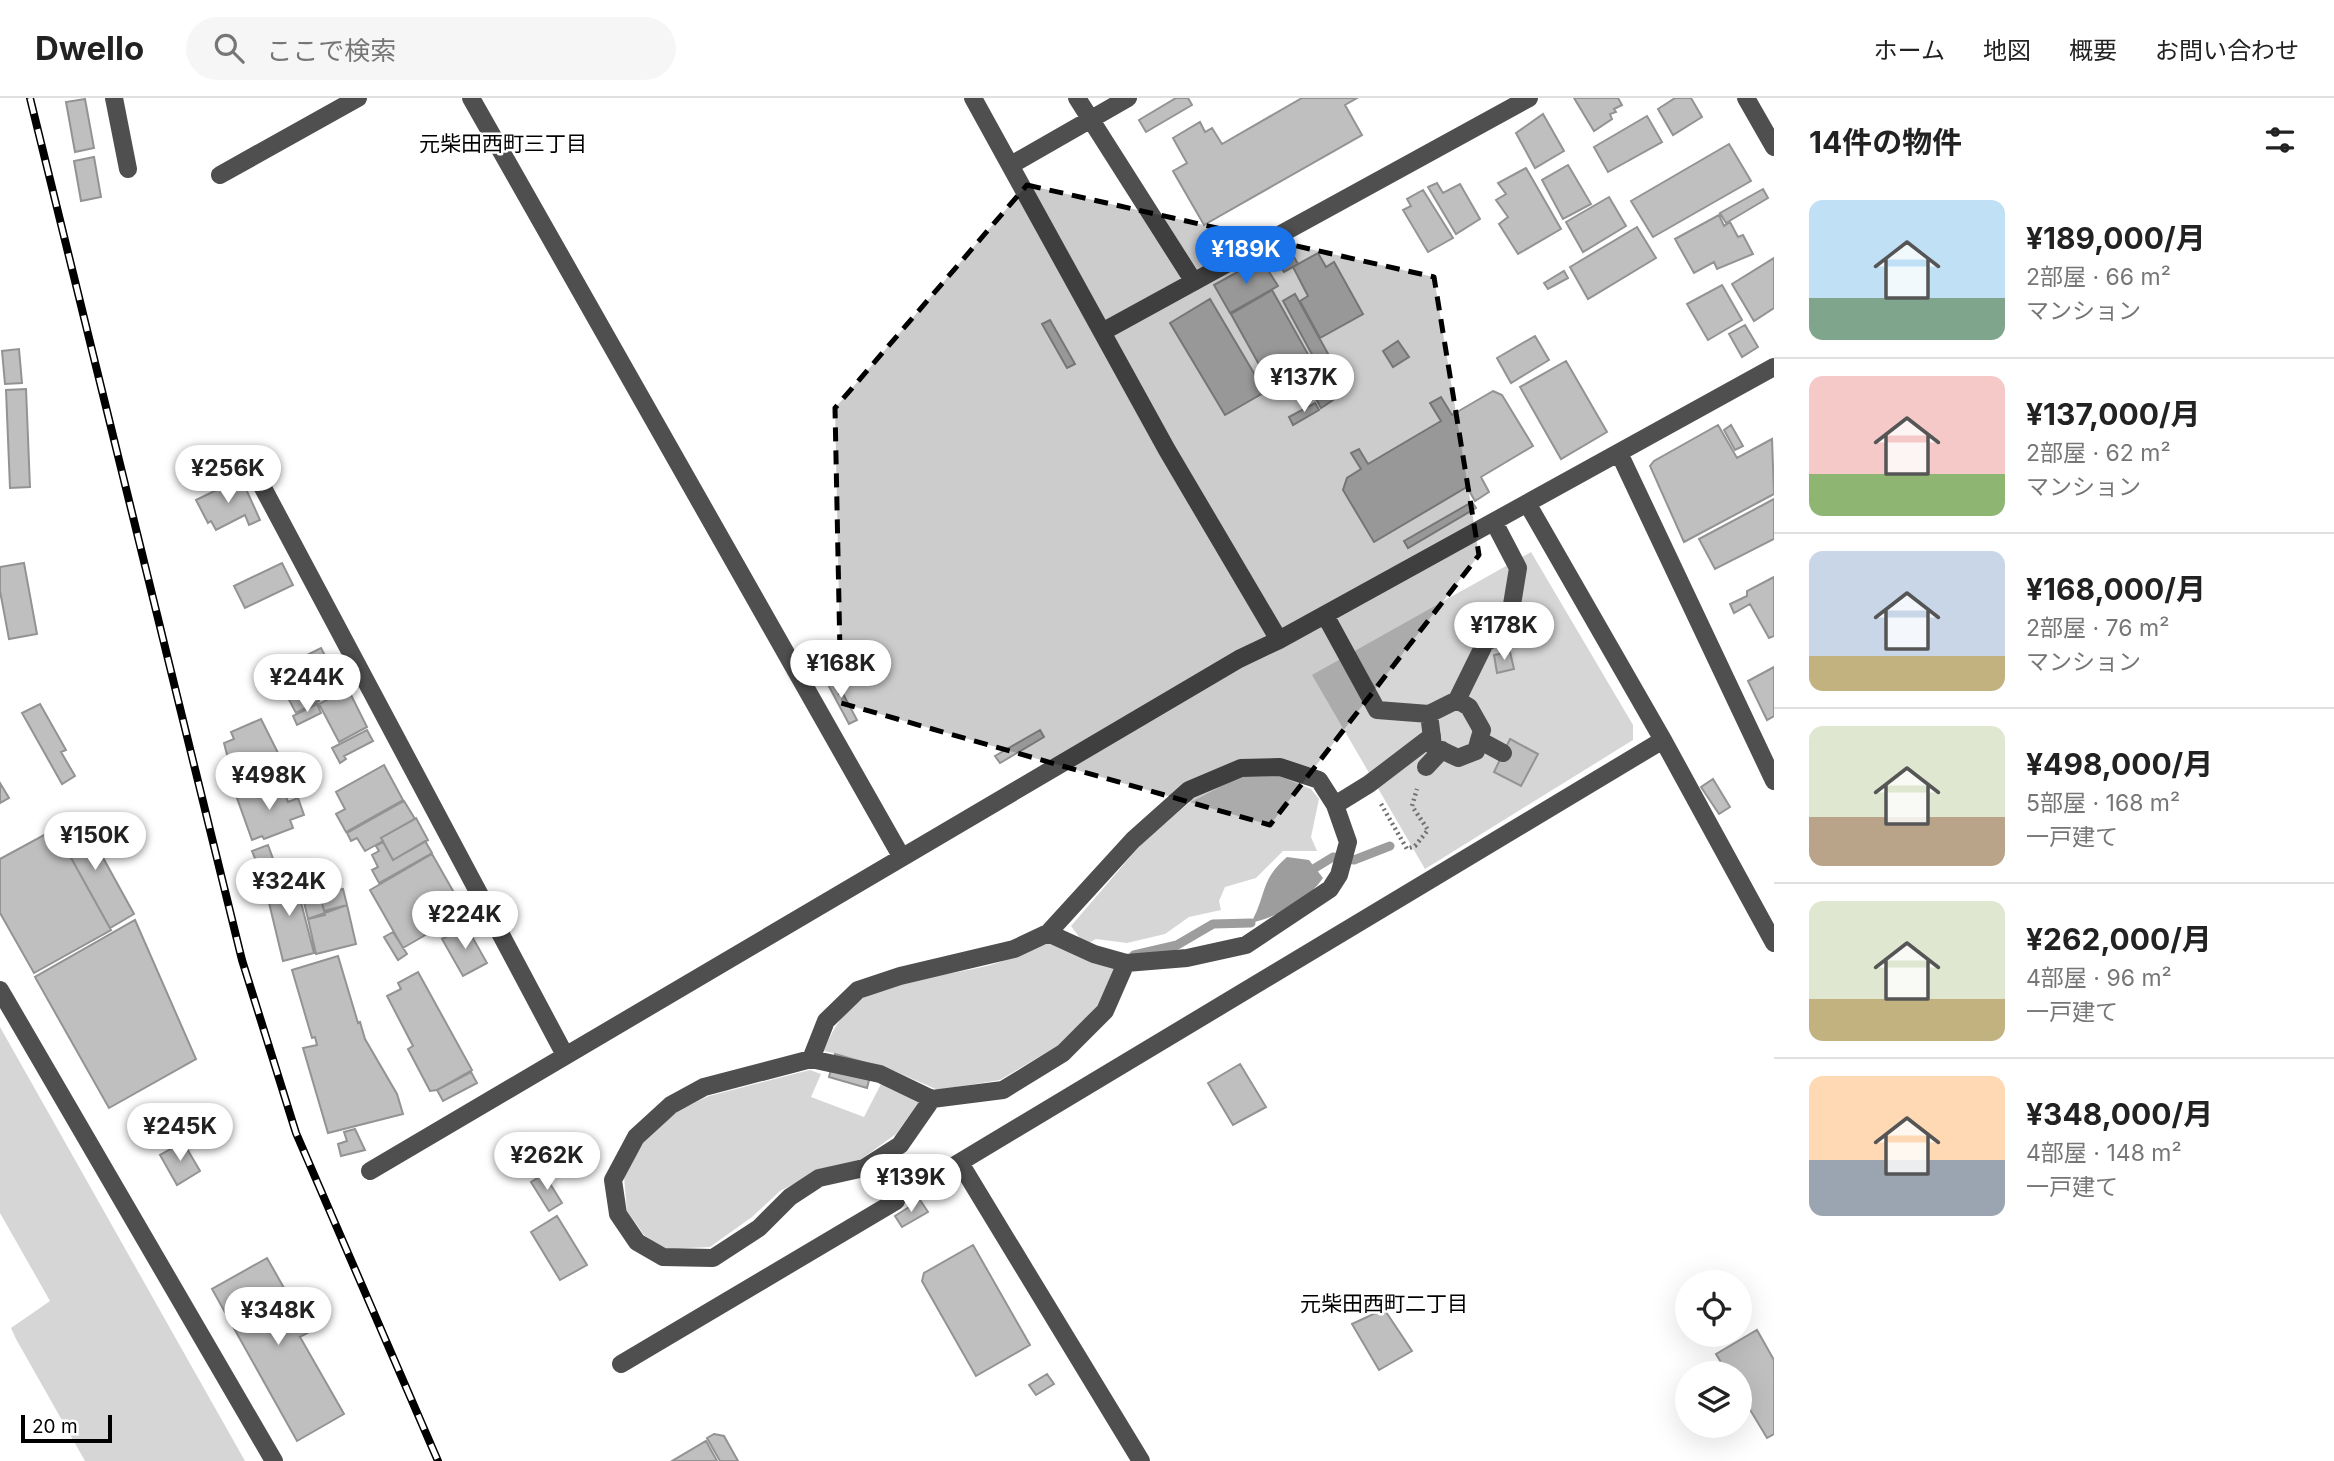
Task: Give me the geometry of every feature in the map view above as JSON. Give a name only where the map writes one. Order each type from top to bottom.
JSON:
[{"type":"street","points":[[114,98],[128,169]]},
{"type":"street","points":[[220,175],[358,98]]},
{"type":"street","points":[[471,98],[901,856]]},
{"type":"street","points":[[972,98],[1104,331],[1167,450],[1279,640]]},
{"type":"street","points":[[1077,98],[1194,282]]},
{"type":"street","points":[[1011,165],[1128,98]]},
{"type":"street","points":[[1104,331],[1529,98]]},
{"type":"street","points":[[1746,98],[1774,147]]},
{"type":"street","points":[[370,1171],[1239,659],[1325,615],[1774,368]]},
{"type":"street","points":[[1619,453],[1774,781]]},
{"type":"street","points":[[254,471],[565,1055]]},
{"type":"street","points":[[1527,503],[1663,740],[1774,943]]},
{"type":"street","points":[[1325,615],[1377,710],[1429,714],[1457,700],[1485,643],[1508,629],[1518,568],[1494,522]]},
{"type":"street","points":[[1429,714],[1437,743],[1458,758],[1476,751],[1482,730],[1469,707],[1457,700]]},
{"type":"street","points":[[1479,740],[1503,753]]},
{"type":"street","points":[[917,1188],[1663,740]]},
{"type":"street","points":[[1426,766],[1437,743]]},
{"type":"street","points":[[1335,805],[1437,743]]},
{"type":"street","points":[[811,1059],[826,1021],[858,990],[900,976],[1014,950],[1048,933],[1133,840],[1189,790],[1241,768],[1280,767],[1319,780],[1335,805],[1348,842],[1339,875],[1330,890],[1246,945],[1187,958],[1126,963],[1094,954],[1048,933]]},
{"type":"street","points":[[932,1099],[900,1145],[864,1168],[819,1178],[790,1197],[759,1228],[713,1258],[663,1257],[637,1242],[618,1214],[613,1180],[636,1137],[671,1105],[704,1087],[811,1059],[880,1074],[932,1099],[1003,1090],[1063,1053],[1105,1011],[1126,963]]},
{"type":"street","points":[[0,990],[274,1461]]},
{"type":"street","points":[[960,1163],[1141,1461]]},
{"type":"street","points":[[621,1364],[896,1201]]},
{"type":"path","points":[[1379,801],[1407,849],[1415,846],[1428,830],[1412,806],[1426,766]]},
{"type":"highlighted area","points":[[1027,185],[1434,277],[1479,555],[1270,825],[841,703],[835,408]]},
{"type":"shaded area","points":[[1531,552],[1633,725],[1633,740],[1425,869],[1312,675]]},
{"type":"shaded area","points":[[1279,776],[1311,789],[1319,799],[1311,837],[1317,851],[1283,851],[1256,878],[1225,887],[1219,901],[1221,910],[1189,917],[1165,934],[1127,943],[1096,939],[1085,945],[1071,926],[1143,842],[1189,803],[1239,777]]},
{"type":"shaded area","points":[[1287,857],[1309,860],[1323,878],[1309,894],[1291,907],[1251,923],[1268,880]]},
{"type":"shaded area","points":[[1049,942],[1115,969],[1100,1005],[1059,1045],[1000,1080],[938,1090],[883,1066],[824,1051],[837,1025],[854,1006],[873,993],[894,984],[994,964]]},
{"type":"shaded area","points":[[0,1027],[245,1461],[85,1461],[16,1339],[11,1328],[50,1301],[0,1213]]},
{"type":"shaded area","points":[[810,1070],[821,1074],[811,1097],[864,1117],[881,1084],[919,1102],[896,1134],[857,1162],[816,1172],[780,1191],[752,1217],[710,1247],[665,1249],[644,1235],[627,1211],[624,1177],[642,1142],[679,1110],[709,1096]]},
{"type":"building","points":[[1176,98],[1188,98],[1192,105],[1146,132],[1139,120]]},
{"type":"building","points":[[1302,98],[1357,98],[1345,105],[1362,135],[1204,225],[1173,171],[1187,163],[1173,138],[1200,122],[1205,132],[1212,128],[1222,144]]},
{"type":"building","points":[[1574,98],[1618,98],[1622,105],[1610,114],[1612,119],[1594,131]]},
{"type":"building","points":[[1675,98],[1691,98],[1702,117],[1673,135],[1658,109]]},
{"type":"building","points":[[85,99],[94,148],[75,152],[66,102]]},
{"type":"building","points":[[1543,114],[1564,151],[1535,168],[1516,133]]},
{"type":"building","points":[[1647,116],[1662,142],[1608,172],[1594,147]]},
{"type":"building","points":[[1729,144],[1751,181],[1653,237],[1631,201]]},
{"type":"building","points":[[94,157],[101,197],[81,201],[74,161]]},
{"type":"building","points":[[1568,165],[1591,204],[1563,219],[1542,180]]},
{"type":"building","points":[[1526,168],[1561,229],[1518,254],[1499,224],[1508,217],[1496,200],[1506,194],[1498,183]]},
{"type":"building","points":[[1437,183],[1443,193],[1460,184],[1480,219],[1456,234],[1428,187]]},
{"type":"building","points":[[1763,189],[1768,198],[1726,223],[1720,213]]},
{"type":"building","points":[[1423,190],[1453,238],[1428,252],[1403,210],[1411,206],[1407,199]]},
{"type":"building","points":[[1609,197],[1626,226],[1583,252],[1566,222]]},
{"type":"building","points":[[1719,215],[1724,226],[1730,222],[1738,237],[1743,235],[1753,254],[1717,269],[1714,262],[1694,273],[1675,239]]},
{"type":"building","points":[[1637,227],[1656,258],[1588,299],[1570,267]]},
{"type":"building","points":[[1288,246],[1298,264],[1284,272],[1273,255]]},
{"type":"building","points":[[1318,253],[1326,267],[1334,262],[1363,314],[1320,338],[1300,301],[1308,296],[1293,267]]},
{"type":"building","points":[[1774,258],[1774,308],[1754,321],[1732,284]]},
{"type":"building","points":[[1261,259],[1278,286],[1230,313],[1214,285]]},
{"type":"building","points":[[1564,271],[1568,278],[1548,289],[1544,283]]},
{"type":"building","points":[[1722,285],[1742,320],[1708,340],[1687,304]]},
{"type":"building","points":[[1272,290],[1314,365],[1272,388],[1231,314]]},
{"type":"building","points":[[1295,294],[1348,390],[1321,408],[1309,386],[1319,380],[1316,374],[1321,371],[1283,301]]},
{"type":"building","points":[[1210,299],[1265,392],[1225,415],[1170,323]]},
{"type":"building","points":[[1050,320],[1075,364],[1067,368],[1042,324]]},
{"type":"building","points":[[1745,325],[1758,347],[1742,357],[1729,334]]},
{"type":"building","points":[[1535,336],[1549,360],[1511,383],[1497,358]]},
{"type":"building","points":[[1398,341],[1409,357],[1393,367],[1383,351]]},
{"type":"building","points":[[19,349],[22,383],[5,384],[2,351]]},
{"type":"building","points":[[1566,361],[1607,432],[1561,459],[1520,387]]},
{"type":"building","points":[[26,389],[30,487],[10,488],[6,390]]},
{"type":"building","points":[[1493,391],[1502,395],[1533,446],[1481,477],[1489,492],[1475,501],[1467,487],[1374,542],[1343,490],[1347,478],[1361,469],[1351,453],[1359,449],[1368,464],[1441,421],[1430,403],[1441,397],[1452,415]]},
{"type":"building","points":[[1315,403],[1319,410],[1293,425],[1289,417]]},
{"type":"building","points":[[1718,425],[1737,458],[1772,439],[1774,494],[1684,542],[1650,466],[1654,461]]},
{"type":"building","points":[[1731,425],[1743,446],[1735,450],[1724,430]]},
{"type":"building","points":[[241,478],[260,520],[249,525],[245,515],[216,530],[211,521],[208,523],[196,500]]},
{"type":"building","points":[[1774,499],[1774,539],[1715,569],[1699,539]]},
{"type":"building","points":[[1472,502],[1476,508],[1408,548],[1404,541]]},
{"type":"building","points":[[24,563],[37,634],[9,639],[0,591],[0,567]]},
{"type":"building","points":[[282,563],[293,585],[245,608],[234,586]]},
{"type":"building","points":[[1774,577],[1774,636],[1769,638],[1750,604],[1734,613],[1730,604],[1747,596],[1747,591]]},
{"type":"building","points":[[321,648],[341,686],[318,699],[297,660]]},
{"type":"building","points":[[1510,652],[1514,669],[1497,673],[1494,655]]},
{"type":"building","points":[[1774,667],[1774,716],[1767,720],[1748,681]]},
{"type":"building","points":[[833,675],[857,720],[849,724],[825,679]]},
{"type":"building","points":[[310,684],[319,701],[296,713],[287,696]]},
{"type":"building","points":[[348,689],[367,727],[339,742],[319,704]]},
{"type":"building","points":[[40,704],[66,750],[61,752],[75,776],[62,784],[22,713]]},
{"type":"building","points":[[317,704],[321,713],[297,725],[293,716]]},
{"type":"building","points":[[261,719],[279,755],[247,768],[245,764],[231,770],[224,743],[234,739],[231,732]]},
{"type":"building","points":[[367,730],[373,741],[344,756],[346,759],[340,763],[332,748]]},
{"type":"building","points":[[1040,730],[1044,737],[1000,763],[995,756]]},
{"type":"building","points":[[1510,739],[1538,754],[1521,786],[1494,772]]},
{"type":"building","points":[[384,765],[403,800],[346,832],[336,814],[345,809],[336,792]]},
{"type":"building","points":[[1713,779],[1730,807],[1719,814],[1701,787]]},
{"type":"building","points":[[0,783],[9,798],[0,803]]},
{"type":"building","points":[[281,783],[288,802],[298,798],[304,815],[290,820],[293,828],[264,839],[262,836],[252,840],[237,798]]},
{"type":"building","points":[[404,801],[415,819],[381,838],[383,841],[365,851],[357,838],[351,841],[347,833]]},
{"type":"building","points":[[80,816],[134,914],[110,928],[55,829]]},
{"type":"building","points":[[416,818],[428,840],[393,860],[381,838]]},
{"type":"building","points":[[55,829],[111,930],[34,973],[0,913],[0,859]]},
{"type":"building","points":[[425,841],[432,853],[379,883],[372,870],[378,867],[372,855],[379,851],[376,846],[383,842],[393,860]]},
{"type":"building","points":[[268,845],[276,867],[261,873],[252,851]]},
{"type":"building","points":[[432,854],[465,912],[403,948],[370,890]]},
{"type":"building","points":[[294,875],[314,953],[283,961],[264,882]]},
{"type":"building","points":[[343,889],[347,905],[324,911],[320,894]]},
{"type":"building","points":[[320,894],[325,915],[308,919],[303,898]]},
{"type":"building","points":[[347,905],[356,944],[316,954],[308,919]]},
{"type":"building","points":[[135,920],[196,1059],[109,1108],[35,977]]},
{"type":"building","points":[[466,926],[487,963],[463,976],[442,939]]},
{"type":"building","points":[[393,932],[407,954],[398,960],[384,937]]},
{"type":"building","points":[[338,956],[358,1023],[360,1022],[365,1039],[397,1094],[403,1114],[328,1133],[303,1048],[317,1045],[315,1037],[312,1038],[292,970]]},
{"type":"building","points":[[418,972],[472,1070],[437,1090],[430,1091],[408,1049],[413,1046],[387,996],[401,989],[398,983]]},
{"type":"building","points":[[835,1054],[873,1065],[867,1088],[829,1077]]},
{"type":"building","points":[[1240,1064],[1266,1107],[1233,1125],[1208,1083]]},
{"type":"building","points":[[471,1072],[477,1083],[443,1101],[437,1090]]},
{"type":"building","points":[[355,1129],[365,1150],[341,1156],[338,1144],[347,1141],[344,1132]]},
{"type":"building","points":[[183,1142],[200,1171],[177,1185],[160,1155]]},
{"type":"building","points":[[544,1174],[562,1203],[549,1211],[531,1182]]},
{"type":"building","points":[[904,1178],[917,1202],[910,1207],[896,1182]]},
{"type":"building","points":[[920,1200],[928,1212],[902,1227],[895,1216]]},
{"type":"building","points":[[557,1216],[587,1265],[560,1280],[531,1232]]},
{"type":"building","points":[[973,1245],[1030,1345],[976,1376],[922,1281],[924,1273]]},
{"type":"building","points":[[267,1258],[309,1332],[300,1337],[344,1414],[297,1441],[212,1289]]},
{"type":"building","points":[[1384,1309],[1412,1351],[1379,1370],[1352,1324]]},
{"type":"building","points":[[1757,1330],[1774,1360],[1774,1434],[1767,1438],[1752,1413],[1752,1361],[1720,1361],[1716,1354],[1728,1347],[1752,1347],[1752,1333]]},
{"type":"building","points":[[1047,1374],[1054,1384],[1036,1395],[1029,1385]]},
{"type":"building","points":[[714,1434],[724,1436],[738,1461],[720,1461],[707,1438]]},
{"type":"building","points":[[706,1441],[717,1461],[672,1461]]},
{"type":"waterway","points":[[1315,868],[1333,857],[1354,860],[1390,846]]},
{"type":"waterway","points":[[1134,955],[1177,945],[1213,924],[1251,923]]},
{"type":"railway","points":[[30,98],[242,960],[296,1133],[438,1461]]},
{"type":"district","name":"元柴田西町三丁目","points":[[503,143]]},
{"type":"district","name":"元柴田西町二丁目","points":[[1384,1303]]}]
